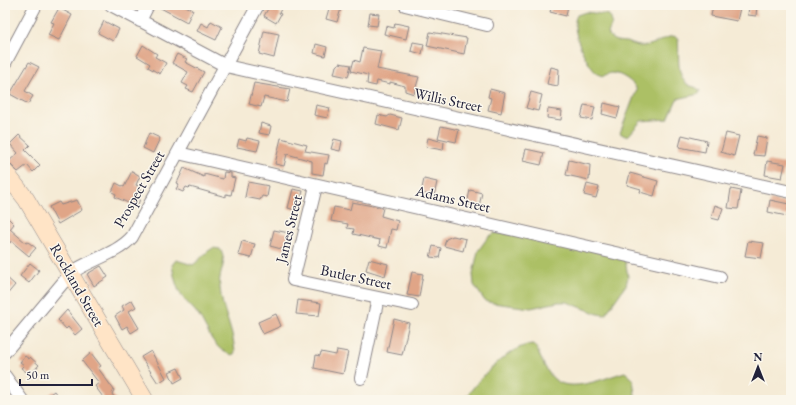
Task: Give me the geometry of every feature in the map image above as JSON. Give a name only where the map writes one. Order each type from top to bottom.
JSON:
[{"type":"street","points":[[5,63],[36,5]]},
{"type":"street","name":"Willis Street","points":[[111,5],[226,66],[791,192]]},
{"type":"street","points":[[140,21],[148,5]]},
{"type":"street","name":"Prospect Street","points":[[5,352],[71,273],[81,266],[121,247],[129,240],[141,221],[258,5]]},
{"type":"street","points":[[405,5],[487,25]]},
{"type":"street","name":"Adams Street","points":[[178,153],[316,186],[720,277]]},
{"type":"street","name":"Rockland Street","points":[[6,174],[26,199],[145,400]]},
{"type":"street","name":"James Street","points":[[293,280],[316,186]]},
{"type":"street","name":"Butler Street","points":[[293,280],[412,305]]},
{"type":"street","points":[[361,378],[378,298]]},
{"type":"street","points":[[5,376],[22,400]]},
{"type":"green space","points":[[586,12],[609,15],[612,22],[608,33],[611,38],[615,40],[641,46],[652,44],[673,36],[678,38],[679,69],[687,84],[697,88],[700,91],[699,94],[677,99],[668,119],[641,121],[629,135],[625,136],[620,133],[637,89],[623,76],[610,73],[602,76],[593,70],[580,46],[575,28],[577,15]]},
{"type":"green space","points":[[495,233],[525,235],[625,258],[628,277],[626,285],[605,315],[598,314],[567,302],[558,302],[531,308],[485,301],[474,285],[473,274],[478,251],[488,237]]},
{"type":"green space","points":[[213,248],[220,249],[223,260],[220,288],[234,343],[235,352],[233,355],[220,349],[196,312],[181,295],[176,284],[172,265],[176,260],[193,265]]},
{"type":"green space","points":[[532,344],[535,345],[550,375],[560,383],[578,385],[599,381],[625,372],[633,379],[635,395],[632,400],[464,400],[485,375],[503,358],[522,346]]},
{"type":"building","points":[[155,5],[184,5],[193,10],[187,22]]},
{"type":"building","points":[[270,5],[283,5],[279,13],[281,14],[276,23],[264,16]]},
{"type":"building","points":[[330,5],[342,5],[337,22],[326,19]]},
{"type":"building","points":[[552,5],[568,5],[566,16],[550,12]]},
{"type":"building","points":[[713,5],[727,5],[740,8],[737,21],[711,16]]},
{"type":"building","points":[[749,5],[757,5],[756,16],[748,15]]},
{"type":"building","points":[[59,8],[72,15],[59,40],[48,35],[54,23],[51,22]]},
{"type":"building","points":[[370,13],[379,14],[377,26],[368,25]]},
{"type":"building","points":[[104,21],[119,29],[113,41],[98,33]]},
{"type":"building","points":[[211,21],[222,27],[216,40],[197,31],[201,23],[208,27]]},
{"type":"building","points":[[395,23],[409,26],[406,39],[384,34],[386,26],[394,28]]},
{"type":"building","points":[[264,31],[279,34],[274,58],[259,54]]},
{"type":"building","points":[[430,32],[467,38],[464,54],[427,46]]},
{"type":"building","points":[[413,42],[424,44],[422,54],[411,51]]},
{"type":"building","points":[[316,44],[327,47],[325,56],[314,53]]},
{"type":"building","points":[[143,45],[157,54],[155,57],[166,63],[160,74],[148,67],[150,64],[137,56]]},
{"type":"building","points":[[363,48],[381,51],[377,69],[419,77],[414,94],[405,91],[405,86],[390,82],[390,84],[377,81],[376,86],[367,84],[368,75],[351,71],[354,60],[360,62]]},
{"type":"building","points":[[177,54],[187,59],[185,62],[204,72],[193,92],[186,89],[188,86],[182,83],[188,72],[172,63]]},
{"type":"building","points":[[29,62],[39,67],[25,91],[33,96],[28,104],[10,94]]},
{"type":"building","points":[[339,63],[351,65],[348,77],[334,74],[336,66]]},
{"type":"building","points":[[551,67],[559,69],[558,86],[547,84]]},
{"type":"building","points":[[254,83],[290,89],[287,102],[264,97],[261,107],[249,104]]},
{"type":"building","points":[[490,89],[505,93],[501,113],[488,110],[491,98],[488,97]]},
{"type":"building","points":[[531,92],[542,95],[538,111],[526,108]]},
{"type":"building","points":[[604,103],[620,107],[617,118],[602,114]]},
{"type":"building","points":[[316,105],[330,108],[327,118],[314,115]]},
{"type":"building","points":[[584,105],[595,107],[592,120],[581,118]]},
{"type":"building","points":[[548,109],[562,111],[561,120],[547,118]]},
{"type":"building","points":[[378,115],[387,117],[390,115],[402,118],[399,130],[376,124]]},
{"type":"building","points":[[261,123],[271,126],[269,135],[259,133]]},
{"type":"building","points":[[441,126],[459,130],[456,142],[438,138]]},
{"type":"building","points":[[149,133],[160,138],[153,153],[143,148]]},
{"type":"building","points":[[726,133],[739,136],[734,156],[721,152]]},
{"type":"building","points":[[19,135],[30,145],[25,150],[40,165],[33,172],[27,165],[18,172],[8,162],[18,153],[10,144]]},
{"type":"building","points":[[682,135],[707,141],[705,152],[679,147]]},
{"type":"building","points":[[757,136],[767,138],[764,156],[753,155]]},
{"type":"building","points":[[247,138],[260,141],[257,151],[237,147],[239,139],[246,141]]},
{"type":"building","points":[[281,138],[307,145],[305,151],[329,155],[327,164],[325,163],[323,175],[312,173],[312,161],[287,154],[284,166],[275,164]]},
{"type":"building","points":[[428,138],[444,142],[443,150],[426,147]]},
{"type":"building","points":[[334,139],[342,141],[340,151],[331,149]]},
{"type":"building","points":[[526,149],[544,153],[541,165],[523,161]]},
{"type":"building","points":[[569,160],[590,165],[589,180],[566,175]]},
{"type":"building","points":[[767,161],[785,164],[782,178],[765,175]]},
{"type":"building","points":[[184,168],[204,177],[204,174],[223,179],[224,172],[231,173],[231,177],[235,178],[231,195],[226,194],[226,197],[190,187],[186,187],[183,192],[176,189],[179,184],[177,183]]},
{"type":"building","points":[[132,171],[140,176],[136,185],[142,188],[137,197],[140,199],[137,207],[115,197],[116,194],[112,192],[116,183],[124,187]]},
{"type":"building","points":[[630,173],[658,181],[654,196],[640,192],[641,189],[627,185]]},
{"type":"building","points":[[424,179],[437,182],[434,196],[421,193]]},
{"type":"building","points":[[248,182],[269,186],[267,197],[262,196],[260,200],[245,197]]},
{"type":"building","points":[[587,184],[599,187],[596,198],[584,195]]},
{"type":"building","points":[[293,189],[303,191],[298,211],[288,208]]},
{"type":"building","points":[[731,189],[741,191],[738,209],[728,208]]},
{"type":"building","points":[[470,190],[482,193],[479,206],[467,204]]},
{"type":"building","points":[[77,200],[82,210],[58,224],[49,207],[59,202],[61,205]]},
{"type":"building","points":[[770,200],[789,204],[787,216],[768,212]]},
{"type":"building","points":[[352,202],[383,208],[381,216],[398,221],[396,230],[391,229],[387,248],[379,246],[380,240],[353,234],[354,229],[347,228],[348,224],[331,221],[334,207],[350,210]]},
{"type":"building","points":[[715,205],[723,208],[719,220],[711,218]]},
{"type":"building","points":[[5,215],[14,224],[10,229],[26,243],[28,242],[36,248],[29,256],[11,241],[10,243],[5,239]]},
{"type":"building","points":[[274,230],[289,233],[285,250],[270,246]]},
{"type":"building","points":[[453,236],[466,239],[463,251],[444,246],[446,239]]},
{"type":"building","points":[[242,241],[255,244],[251,258],[238,255]]},
{"type":"building","points":[[748,241],[764,243],[761,258],[745,256]]},
{"type":"building","points":[[433,246],[441,248],[439,258],[430,257]]},
{"type":"building","points":[[369,259],[388,264],[385,276],[366,270]]},
{"type":"building","points":[[30,263],[39,270],[29,283],[20,276]]},
{"type":"building","points":[[101,266],[108,277],[94,286],[87,274]]},
{"type":"building","points":[[412,272],[423,274],[419,297],[407,295]]},
{"type":"building","points":[[5,276],[15,285],[5,297]]},
{"type":"building","points":[[132,300],[136,307],[129,311],[139,328],[131,333],[127,326],[122,329],[115,316],[124,310],[122,306]]},
{"type":"building","points":[[298,300],[321,303],[319,316],[296,314]]},
{"type":"building","points":[[67,310],[82,329],[75,335],[68,327],[66,329],[58,320]]},
{"type":"building","points":[[276,314],[281,326],[263,334],[258,322]]},
{"type":"building","points":[[394,319],[409,323],[402,355],[387,352]]},
{"type":"building","points":[[337,350],[348,352],[343,374],[314,368],[316,355],[320,356],[321,352],[336,355]]},
{"type":"building","points":[[151,351],[166,378],[158,383],[141,357]]},
{"type":"building","points":[[91,353],[101,366],[98,368],[114,390],[112,394],[116,400],[105,400],[95,386],[99,383],[82,361]]},
{"type":"building","points":[[25,356],[29,359],[30,357],[39,365],[30,375],[21,368],[24,365],[20,362]]},
{"type":"building","points":[[178,368],[183,378],[174,383],[169,372]]},
{"type":"building","points":[[54,391],[61,400],[42,400]]}]
